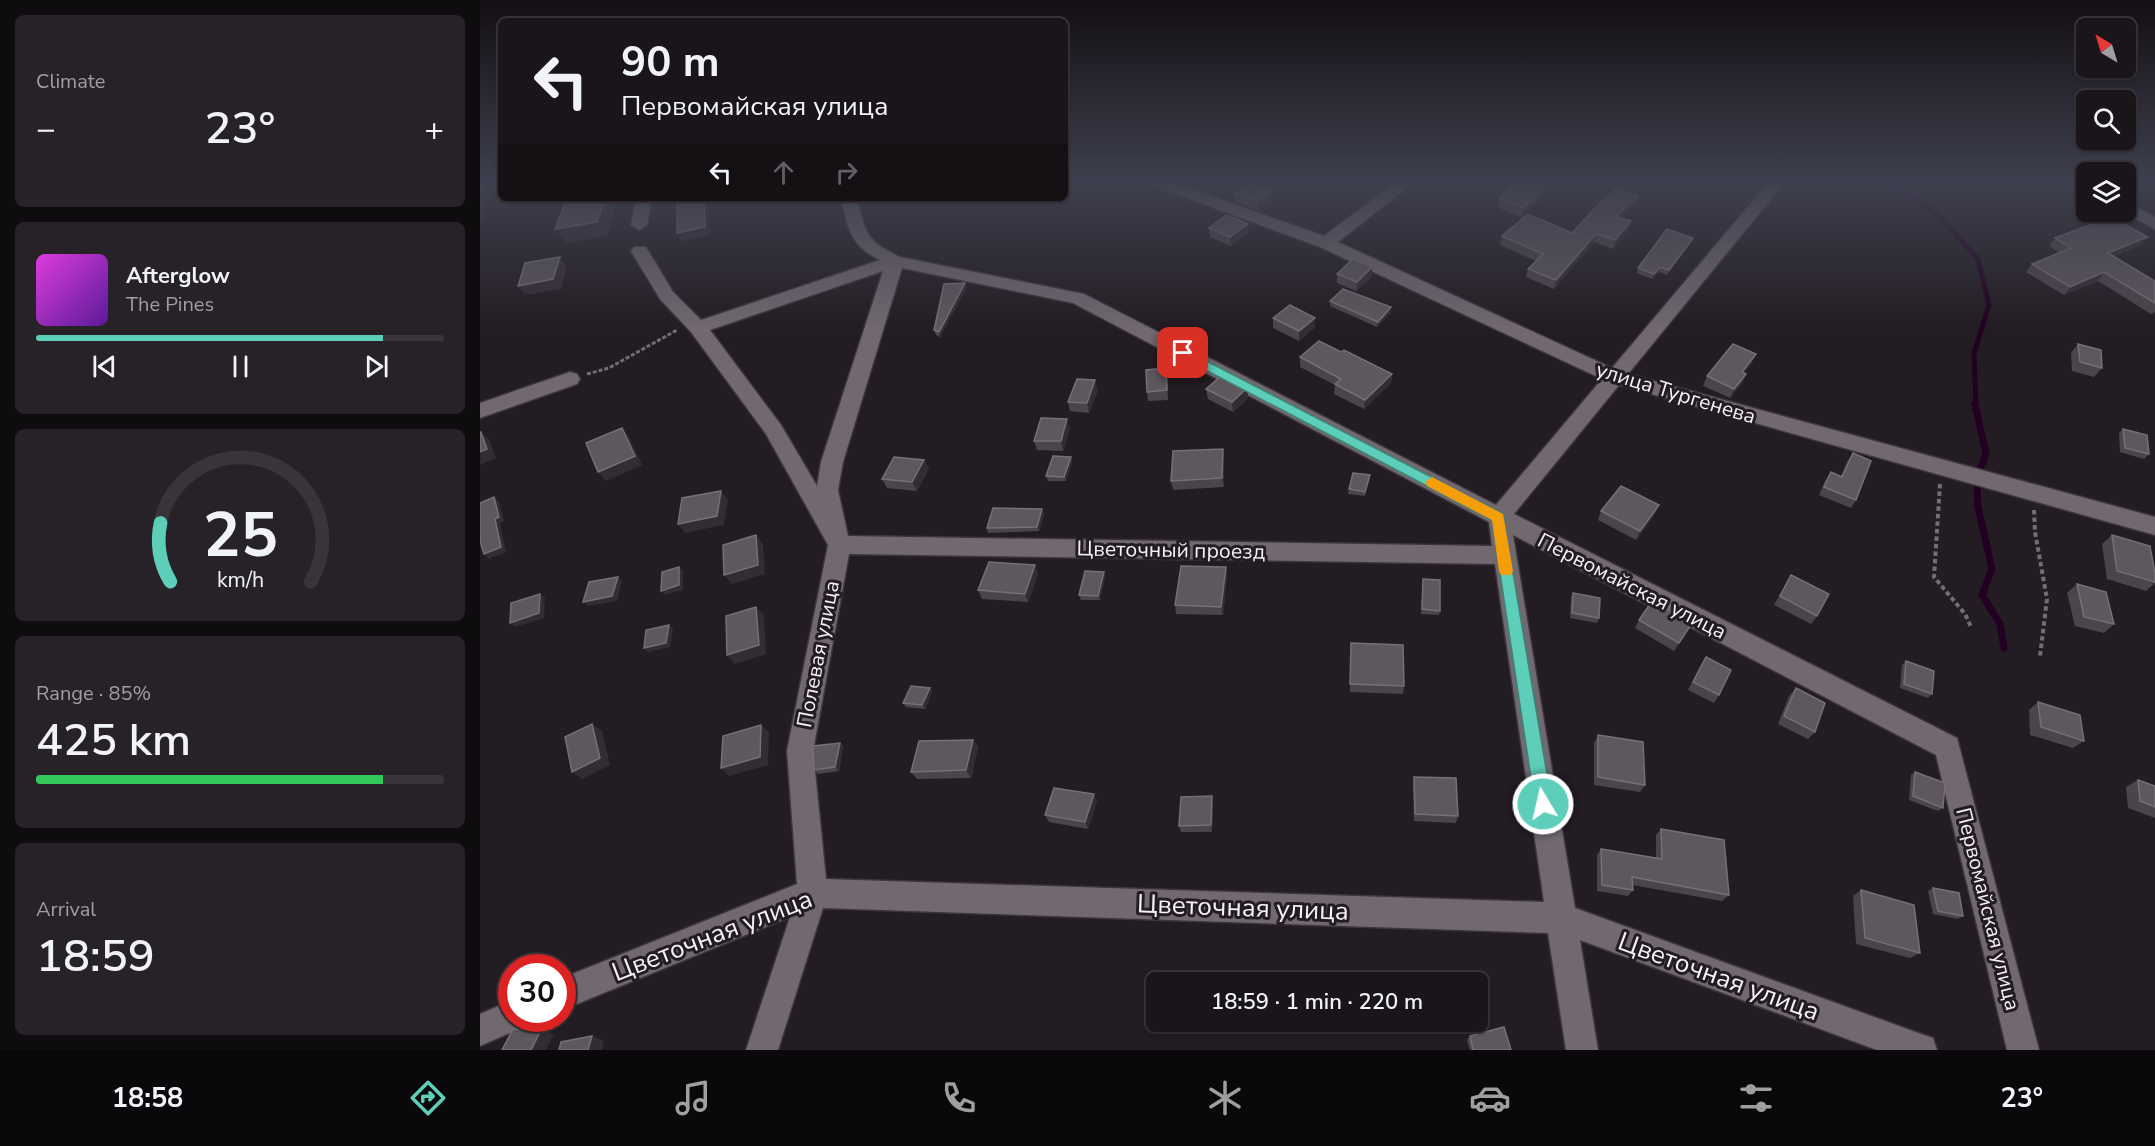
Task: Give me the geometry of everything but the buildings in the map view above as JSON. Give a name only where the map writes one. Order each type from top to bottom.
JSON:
[{"type":"street","points":[[858,232],[860,240],[874,252],[895,261]]},
{"type":"street","name":"улица Тургенева","points":[[1297,232],[1326,243],[1614,377],[2155,526]]},
{"type":"street","points":[[1326,243],[1340,232]]},
{"type":"street","points":[[1582,1050],[1499,518],[1735,232]]},
{"type":"street","points":[[640,252],[666,296],[696,325],[774,430],[839,545]]},
{"type":"street","points":[[696,325],[895,261]]},
{"type":"street","name":"Первомайская улица","points":[[895,261],[1078,298],[1499,518],[1948,747],[2023,1050]]},
{"type":"street","name":"Полевая улица","points":[[762,1050],[813,893],[800,751],[839,545],[827,490],[832,462],[895,261]]},
{"type":"street","points":[[480,411],[570,379]]},
{"type":"street","name":"Цветочный проезд","points":[[839,545],[1503,555]]},
{"type":"street","name":"Цветочная улица","points":[[576,988],[813,893],[1561,918],[1921,1050]]},
{"type":"street","points":[[480,1030],[498,1022]]},
{"type":"path","points":[[570,379],[609,368],[666,335],[696,325]]},
{"type":"path","points":[[1941,468],[1934,578],[1940,590],[1969,619],[1971,627]]},
{"type":"path","points":[[2036,494],[2034,537],[2041,555],[2047,600],[2040,656]]},
{"type":"waterway","points":[[1954,232],[1978,259],[1989,305],[1974,353],[1976,405]]},
{"type":"waterway","points":[[1975,404],[1986,454],[1979,472]]},
{"type":"waterway","points":[[1977,484],[1978,507],[1992,569],[1982,595],[2000,624],[2004,648]]},
{"type":"slow traffic","points":[[1432,482],[1499,518],[1506,571]]},
{"type":"route","points":[[1183,353],[1499,518],[1543,804]]}]
